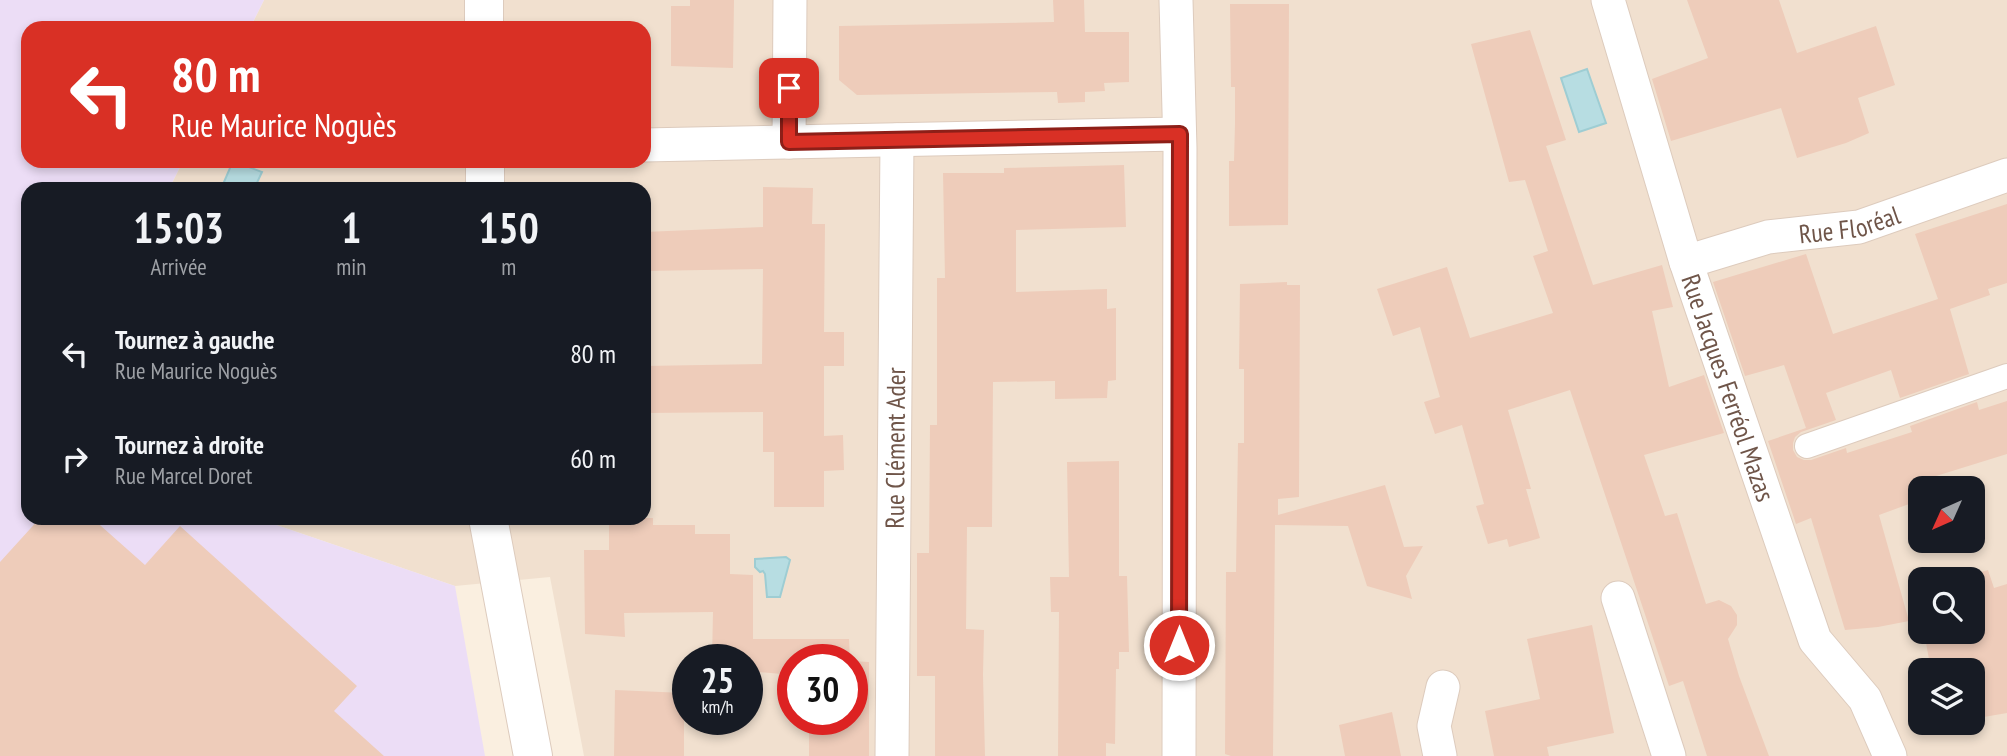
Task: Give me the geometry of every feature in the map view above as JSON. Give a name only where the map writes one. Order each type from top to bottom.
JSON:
[{"type":"street","points":[[484,0],[484,21]]},
{"type":"street","points":[[789,142],[790,0]]},
{"type":"street","points":[[1176,0],[1180,134],[1179,756]]},
{"type":"street","name":"Rue Jacques Ferréol Mazas","points":[[1608,0],[1686,262],[1815,640],[1865,699],[1890,756]]},
{"type":"street","points":[[651,145],[1180,134]]},
{"type":"street","name":"Rue Clément Ader","points":[[892,756],[897,140]]},
{"type":"street","name":"Rue Floréal","points":[[1686,262],[1768,237],[1859,227],[2007,175]]},
{"type":"street","points":[[1807,446],[2007,376]]},
{"type":"street","points":[[489,525],[533,756]]},
{"type":"street","points":[[1618,598],[1669,756]]},
{"type":"street","points":[[1440,756],[1434,726],[1443,687]]},
{"type":"shaded area","points":[[0,0],[264,0],[254,21],[21,21],[21,168],[180,168],[172,182],[21,182],[21,525],[276,525],[455,586],[485,756],[0,756]]},
{"type":"shaded area","points":[[264,0],[2007,0],[2007,756],[584,756],[550,577],[455,586],[276,525],[651,525],[651,182],[172,182],[180,168],[651,168],[651,21],[254,21]]},
{"type":"water","points":[[1587,69],[1606,123],[1579,132],[1561,78]]},
{"type":"water","points":[[230,168],[251,168],[262,172],[257,182],[224,182]]},
{"type":"water","points":[[786,557],[790,560],[780,597],[767,597],[765,574],[755,567],[755,559]]},
{"type":"building","points":[[690,0],[734,0],[733,68],[671,66],[671,6],[690,6]]},
{"type":"building","points":[[1053,0],[1084,0],[1085,32],[1129,32],[1129,82],[1104,83],[1105,91],[1085,92],[1085,102],[1058,103],[1057,92],[857,95],[839,80],[839,26],[1054,22]]},
{"type":"building","points":[[1687,0],[1779,0],[1797,53],[1876,26],[1895,85],[1858,98],[1869,133],[1797,158],[1781,108],[1671,141],[1652,79],[1708,58]]},
{"type":"building","points":[[1230,4],[1289,4],[1288,225],[1229,226],[1229,161],[1234,161],[1235,124],[1235,87],[1231,87]]},
{"type":"building","points":[[1530,30],[1566,140],[1546,146],[1593,285],[1662,265],[1673,307],[1652,311],[1669,387],[1704,375],[1724,433],[1644,455],[1665,516],[1677,513],[1706,604],[1719,600],[1731,606],[1737,615],[1737,625],[1728,639],[1769,756],[1707,756],[1683,681],[1669,686],[1570,390],[1508,410],[1531,489],[1526,489],[1540,538],[1509,547],[1507,539],[1488,544],[1476,506],[1484,504],[1462,425],[1435,434],[1424,402],[1440,397],[1420,327],[1393,336],[1377,289],[1447,267],[1470,338],[1553,313],[1533,256],[1548,251],[1525,180],[1509,182],[1471,44]]},
{"type":"building","points":[[1124,165],[1126,227],[1016,230],[1016,292],[1107,289],[1107,309],[1116,308],[1116,380],[1108,381],[1107,398],[1055,399],[1055,381],[993,382],[992,527],[967,527],[966,629],[984,630],[985,756],[935,756],[935,676],[917,676],[917,553],[929,553],[930,425],[937,425],[937,278],[945,278],[943,173],[1004,173],[1004,168]]},
{"type":"building","points":[[763,187],[813,188],[812,224],[825,224],[824,332],[844,332],[844,366],[824,366],[824,436],[843,435],[844,470],[824,471],[824,507],[774,507],[774,452],[763,452],[763,412],[651,413],[651,366],[762,364],[763,269],[651,271],[651,232],[763,227]]},
{"type":"building","points":[[2007,204],[2007,283],[1988,289],[1990,295],[1950,309],[1969,374],[1900,398],[1891,370],[1826,393],[1836,420],[1801,432],[1795,437],[1793,450],[1797,457],[1804,460],[1846,448],[1847,453],[1912,432],[1910,426],[1977,402],[1979,410],[2007,401],[2007,454],[1936,476],[1908,476],[1908,504],[1879,515],[1908,621],[1845,630],[1811,518],[1796,524],[1768,441],[1806,428],[1784,365],[1745,376],[1713,282],[1806,254],[1833,334],[1938,299],[1915,234]]},
{"type":"building","points":[[1287,282],[1287,285],[1300,285],[1299,497],[1278,499],[1278,515],[1385,485],[1404,547],[1423,546],[1406,576],[1412,599],[1367,586],[1348,526],[1275,525],[1273,756],[1231,756],[1225,754],[1226,572],[1236,572],[1238,443],[1244,443],[1244,369],[1239,369],[1240,284]]},
{"type":"building","points":[[1119,461],[1119,576],[1127,576],[1129,652],[1119,652],[1119,669],[1116,669],[1115,744],[1106,743],[1106,756],[1058,756],[1059,612],[1051,612],[1050,577],[1069,577],[1067,462]]},
{"type":"building","points":[[651,518],[653,525],[695,525],[695,534],[730,534],[730,574],[753,575],[753,639],[849,639],[849,644],[777,644],[777,674],[763,672],[763,644],[712,644],[713,612],[624,613],[625,637],[585,634],[584,550],[609,550],[609,525],[651,525]]},
{"type":"building","points":[[34,525],[100,525],[145,565],[180,526],[357,686],[334,711],[384,756],[0,756],[0,562]]},
{"type":"building","points":[[1988,570],[1994,588],[2007,584],[2007,713],[1985,717],[1985,658],[1929,658],[1926,644],[1985,644],[1985,571]]},
{"type":"building","points":[[1592,625],[1614,733],[1547,747],[1549,756],[1494,756],[1485,711],[1540,699],[1527,639]]},
{"type":"building","points":[[869,662],[869,756],[809,756],[809,735],[868,735]]},
{"type":"building","points":[[615,690],[672,692],[672,735],[684,735],[684,756],[614,756]]},
{"type":"building","points":[[1392,712],[1401,756],[1345,756],[1339,725]]},
{"type":"route","points":[[789,88],[789,142],[1180,134],[1179,645]]}]
